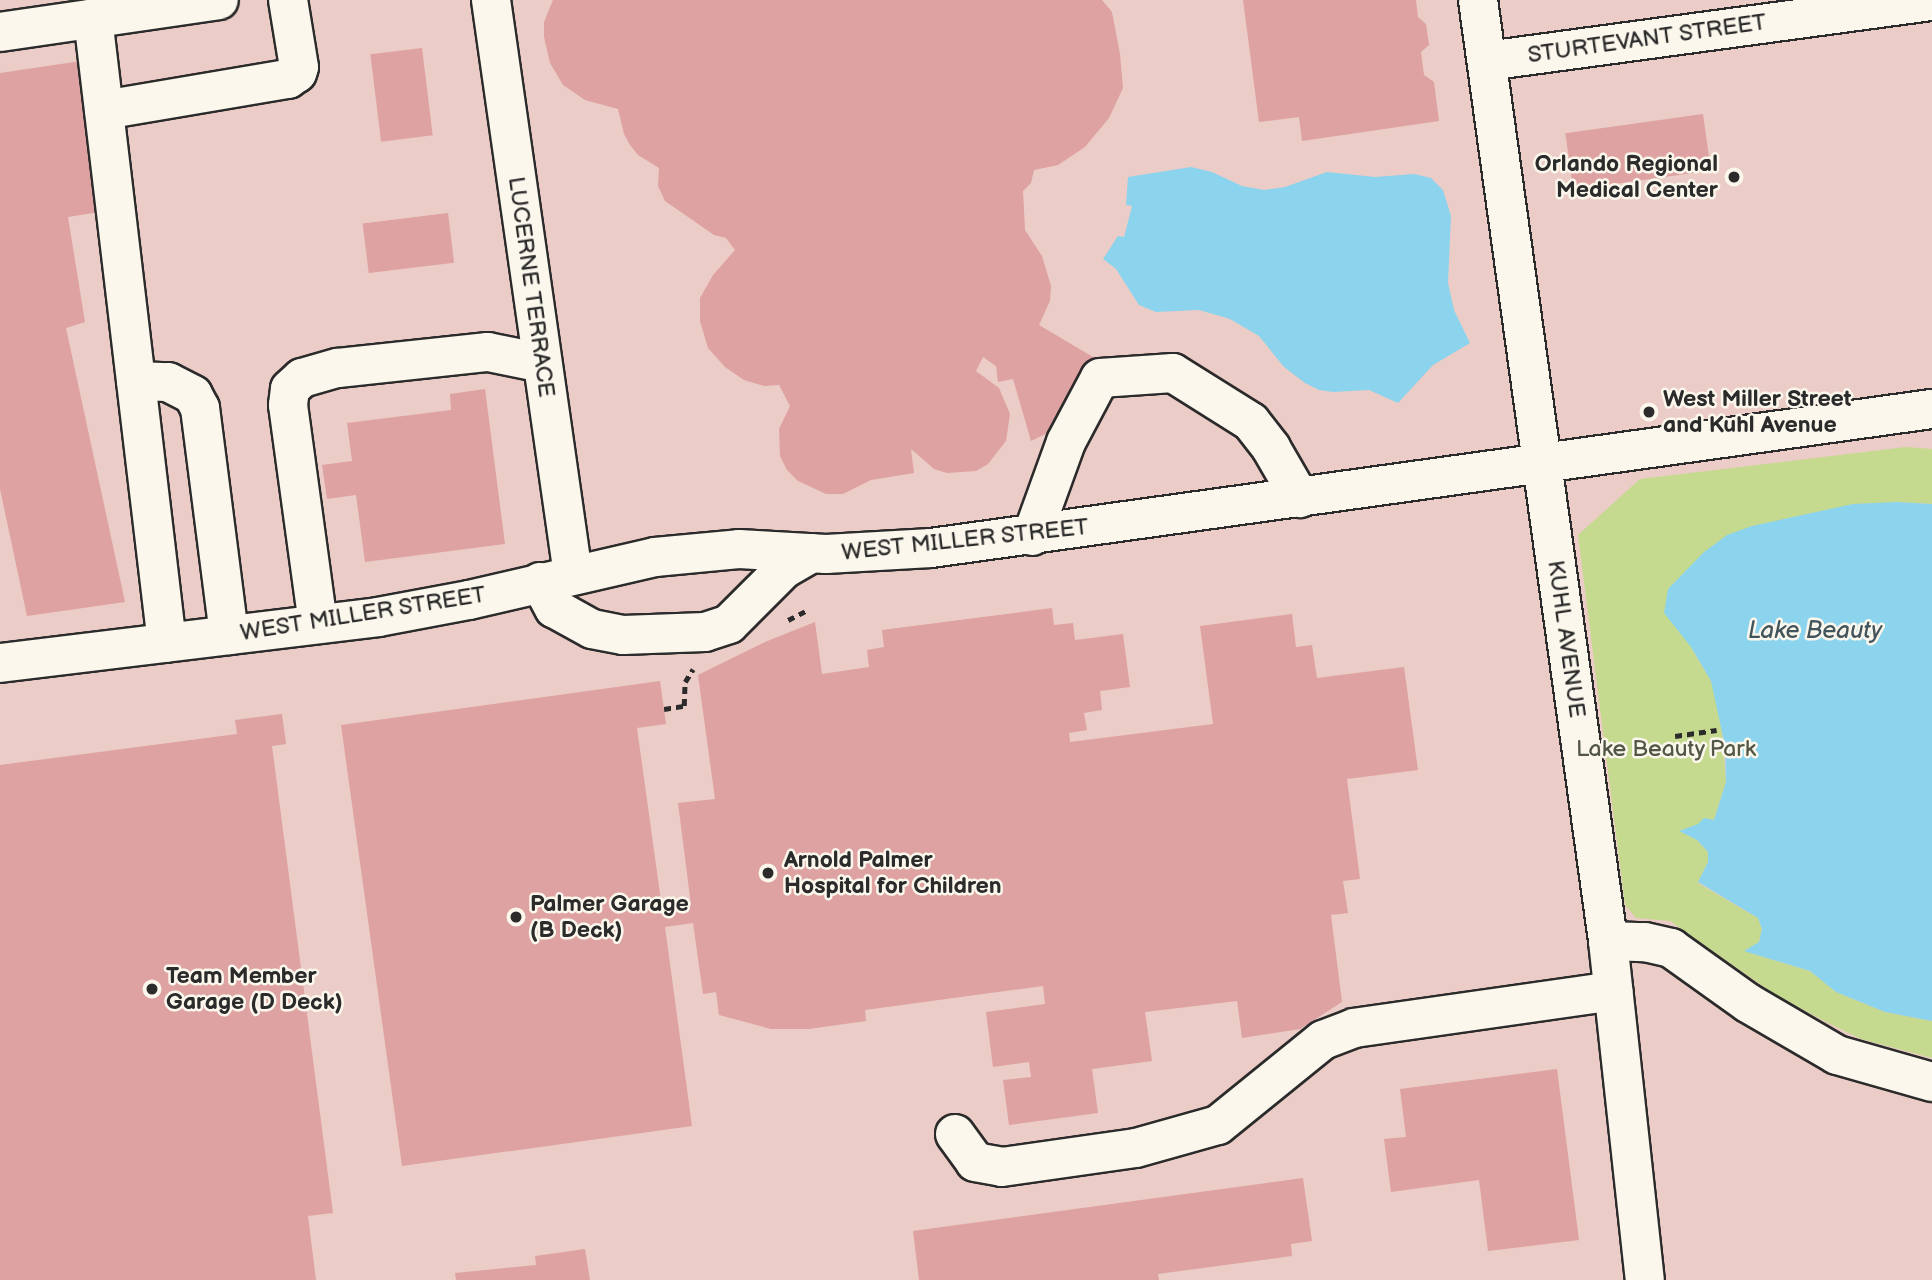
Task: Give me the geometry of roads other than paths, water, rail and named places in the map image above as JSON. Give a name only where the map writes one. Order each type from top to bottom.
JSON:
[{"type":"street","points":[[0,32],[93,18],[149,5],[219,0]]},
{"type":"street","points":[[104,110],[288,79],[297,73],[299,67],[288,0]]},
{"type":"street","name":"LUCERNE TERRACE","points":[[491,0],[542,363],[557,578]]},
{"type":"street","name":"KUHL AVENUE","points":[[1478,0],[1608,941],[1645,1280]]},
{"type":"street","name":"STURTEVANT STREET","points":[[1487,61],[1766,11],[1932,1]]},
{"type":"street","points":[[93,18],[167,643]]},
{"type":"street","points":[[318,624],[288,405],[290,389],[302,377],[338,368],[488,352],[542,363]]},
{"type":"street","points":[[1032,536],[1066,442],[1100,378],[1173,373],[1251,422],[1271,448],[1300,498]]},
{"type":"street","points":[[136,380],[168,382],[193,395],[200,408],[229,635]]},
{"type":"street","name":"WEST MILLER STREET","points":[[0,663],[417,610],[655,556],[739,549],[812,553],[931,548],[1932,409]]},
{"type":"street","points":[[557,578],[554,608],[592,629],[623,635],[705,632],[729,624],[784,569],[812,553]]},
{"type":"street","points":[[1608,941],[1645,942],[1671,948],[1748,1003],[1837,1055],[1932,1082]]},
{"type":"street","points":[[955,1134],[975,1162],[1002,1167],[1136,1148],[1218,1125],[1323,1040],[1354,1028],[1613,991]]},
{"type":"water","points":[[1191,167],[1212,172],[1242,186],[1264,190],[1285,187],[1327,172],[1375,177],[1414,174],[1431,178],[1443,190],[1451,216],[1448,283],[1454,310],[1470,343],[1433,365],[1398,403],[1369,390],[1333,392],[1319,390],[1305,383],[1284,367],[1259,336],[1230,319],[1199,310],[1156,312],[1139,305],[1116,269],[1103,259],[1118,236],[1124,237],[1132,206],[1126,205],[1128,177]]},
{"type":"water","name":"Lake Beauty","points":[[1853,504],[1932,504],[1932,1021],[1885,1012],[1836,992],[1810,971],[1744,951],[1759,942],[1762,929],[1758,918],[1698,882],[1708,862],[1708,852],[1697,840],[1679,831],[1698,824],[1704,818],[1714,820],[1726,782],[1725,746],[1711,681],[1691,647],[1664,613],[1668,589],[1704,552],[1727,535],[1752,526]]},
{"type":"place","name":"Orlando Regional Medical Center","points":[[1734,177]]},
{"type":"place","name":"West Miller Street and Kuhl Avenue","points":[[1649,412]]},
{"type":"place","name":"Arnold Palmer Hospital for Children","points":[[768,873]]},
{"type":"place","name":"Palmer Garage (B Deck)","points":[[516,917]]},
{"type":"place","name":"Team Member Garage (D Deck)","points":[[152,989]]},
{"type":"park label","name":"Lake Beauty Park","points":[[1666,749]]}]
